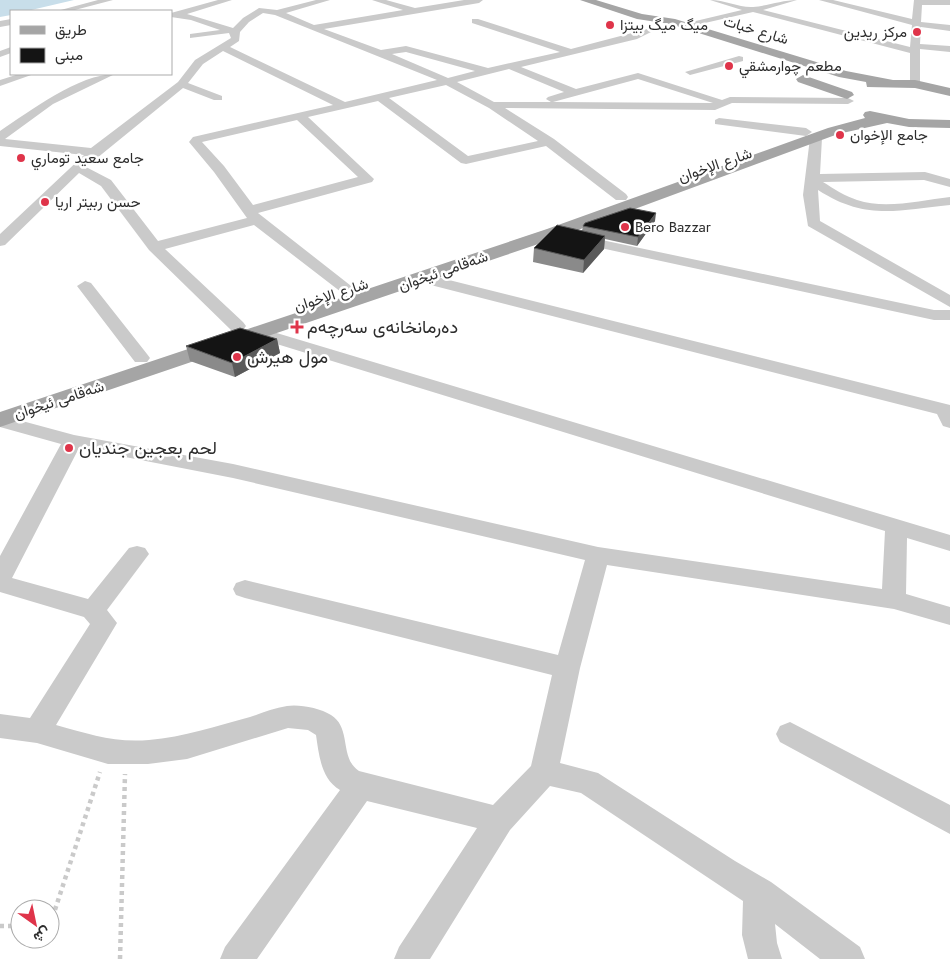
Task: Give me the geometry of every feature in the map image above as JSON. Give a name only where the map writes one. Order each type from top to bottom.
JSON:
[{"type":"main road","points":[[571,0],[627,17],[654,32]]},
{"type":"main road","name":"شارع خبات","points":[[585,0],[641,17],[660,19],[686,26],[852,76],[889,83]]},
{"type":"main road","name":"شارع خبات","points":[[712,50],[743,61]]},
{"type":"main road","points":[[792,76],[819,84],[843,86],[855,80],[852,76]]},
{"type":"main road","points":[[853,109],[850,90],[862,86],[889,83],[915,84],[950,92]]},
{"type":"main road","points":[[819,84],[853,109]]},
{"type":"main road","name":"شەقامی ئیخوان","points":[[0,420],[421,278],[464,257],[553,233],[811,135],[853,109],[885,119],[933,125]]},
{"type":"main road","points":[[933,125],[950,124]]},
{"type":"main road","points":[[933,125],[950,128]]},
{"type":"main road","name":"شارع الإخوان","points":[[0,405],[348,290],[464,257],[621,197],[811,135]]},
{"type":"street","points":[[66,10],[109,0]]},
{"type":"street","points":[[228,0],[173,15],[192,18],[235,32]]},
{"type":"street","points":[[192,36],[235,32],[246,20],[270,9],[311,4],[326,0]]},
{"type":"street","points":[[376,0],[417,12]]},
{"type":"street","points":[[714,0],[915,49],[950,49]]},
{"type":"street","points":[[686,26],[793,0]]},
{"type":"street","points":[[823,0],[916,24],[950,28]]},
{"type":"street","points":[[289,1],[311,4]]},
{"type":"street","points":[[313,28],[417,12],[471,1]]},
{"type":"street","points":[[915,84],[918,1],[950,2]]},
{"type":"street","points":[[270,9],[446,81],[491,105],[550,142],[621,197]]},
{"type":"street","points":[[172,22],[192,18]]},
{"type":"street","points":[[475,21],[571,52]]},
{"type":"street","points":[[0,242],[94,152],[183,78],[199,62],[236,39],[235,32]]},
{"type":"street","points":[[348,290],[252,216],[219,169],[195,142],[204,137],[345,106],[654,32]]},
{"type":"street","points":[[222,48],[345,106]]},
{"type":"street","points":[[377,54],[406,49],[488,71]]},
{"type":"street","points":[[690,72],[743,61]]},
{"type":"street","points":[[510,66],[575,93]]},
{"type":"street","points":[[0,83],[26,75]]},
{"type":"street","points":[[0,137],[50,102],[108,75]]},
{"type":"street","points":[[526,106],[638,76],[722,102],[740,100],[853,109]]},
{"type":"street","points":[[183,78],[218,98]]},
{"type":"street","points":[[380,97],[466,160],[550,142]]},
{"type":"street","points":[[491,105],[716,107],[722,102]]},
{"type":"street","points":[[154,247],[367,180],[300,116]]},
{"type":"street","points":[[719,122],[811,135],[813,179],[810,195],[813,223],[950,302]]},
{"type":"street","points":[[0,142],[94,152]]},
{"type":"street","points":[[78,168],[106,183],[154,247],[237,326]]},
{"type":"street","points":[[813,179],[925,176],[950,183]]},
{"type":"street","points":[[813,179],[843,199],[855,204],[875,207],[950,201]]},
{"type":"street","points":[[553,233],[934,315],[950,315]]},
{"type":"street","points":[[421,278],[945,410],[950,422]]},
{"type":"street","points":[[85,286],[141,358]]},
{"type":"street","points":[[260,333],[950,543]]},
{"type":"street","points":[[0,420],[73,441],[233,471],[598,555],[894,600],[950,616]]},
{"type":"street","points":[[0,578],[73,441]]},
{"type":"street","points":[[894,600],[896,528]]},
{"type":"street","points":[[93,610],[137,554]]},
{"type":"street","points":[[412,959],[499,820],[544,772],[567,668],[598,555]]},
{"type":"street","points":[[0,583],[93,610],[104,623],[36,731]]},
{"type":"street","points":[[246,589],[567,668]]},
{"type":"street","points":[[0,726],[36,731],[108,752],[148,752],[187,747],[288,717],[305,717],[318,721],[327,727],[332,736],[334,761],[343,777],[360,786],[499,820]]},
{"type":"street","points":[[790,734],[950,820]]},
{"type":"street","points":[[544,772],[588,782],[724,872],[760,893],[848,959]]},
{"type":"street","points":[[237,959],[360,786]]},
{"type":"street","points":[[760,893],[758,916],[762,952],[765,959]]},
{"type":"path","points":[[117,769],[125,769],[120,959]]},
{"type":"path","points":[[59,899],[101,770],[109,770]]},
{"type":"water","points":[[0,0],[74,0],[31,10],[10,10],[10,15],[0,17]]},
{"type":"building","points":[[630,208],[656,213],[638,237],[583,226],[585,223]]},
{"type":"building","points":[[557,225],[605,236],[584,260],[534,248]]},
{"type":"building","points":[[240,328],[277,339],[232,363],[186,346]]},
{"type":"place","name":"ميگ ميگ بيتزا","points":[[610,25]]},
{"type":"place","name":"مركز ريدين","points":[[917,32]]},
{"type":"place","name":"مطعم چوارمشقي","points":[[729,66]]},
{"type":"place","name":"جامع الإخوان","points":[[840,135]]},
{"type":"place","name":"جامع سعيد توماري","points":[[21,158]]},
{"type":"place","name":"حسن ربيتر اريا","points":[[45,202]]},
{"type":"place","name":"Bero Bazzar","points":[[625,227]]},
{"type":"place","name":"دەرمانخانەی سەرچەم","points":[[297,327]]},
{"type":"place","name":"مول هيرش","points":[[237,357]]},
{"type":"place","name":"لحم بعجين جنديان","points":[[69,448]]}]
